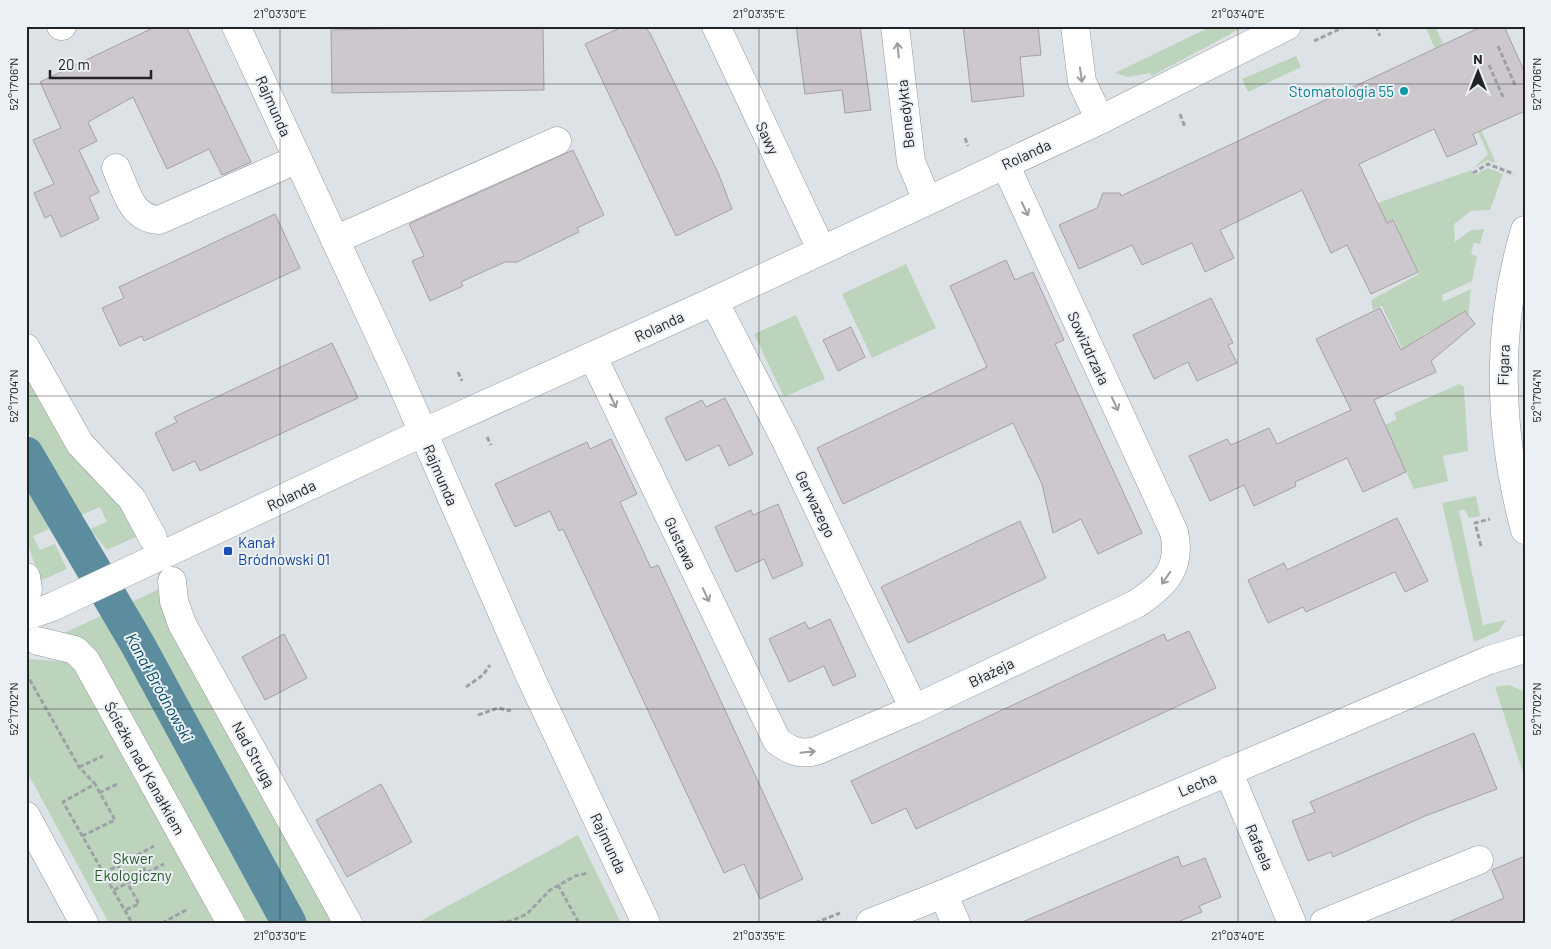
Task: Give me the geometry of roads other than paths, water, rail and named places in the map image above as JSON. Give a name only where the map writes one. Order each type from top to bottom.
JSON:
[{"type":"street","name":"Rajmunda","points":[[236,26],[422,432],[530,676],[646,923]]},
{"type":"street","name":"Sawy","points":[[716,26],[821,249]]},
{"type":"street","name":"Benedykta","points":[[895,26],[911,162],[927,200]]},
{"type":"street","points":[[1075,26],[1082,82],[1100,120]]},
{"type":"street","name":"Rolanda","points":[[27,594],[52,607],[151,550],[593,357],[1100,120],[1287,26]]},
{"type":"street","points":[[335,240],[557,141]]},
{"type":"street","points":[[116,168],[133,208],[150,220],[159,220],[298,159]]},
{"type":"street","name":"Sowizdrzała","points":[[1005,164],[1174,532]]},
{"type":"street","name":"Figara","points":[[1525,230],[1517,256],[1507,306],[1502,381],[1509,458],[1525,530]]},
{"type":"street","name":"Gerwazego","points":[[714,301],[785,439],[914,709]]},
{"type":"street","points":[[26,348],[80,444],[132,500],[151,550]]},
{"type":"street","name":"Gustawa","points":[[593,357],[770,729]]},
{"type":"street","name":"Błażeja","points":[[770,729],[777,741],[790,751],[804,754],[816,751],[914,709],[1136,604],[1166,580],[1174,566],[1178,548],[1174,532]]},
{"type":"street","name":"Nad Strugą","points":[[172,581],[174,601],[182,624],[348,923]]},
{"type":"street","name":"Ścieżka nad Kanałkiem","points":[[38,641],[75,650],[86,661],[231,923]]},
{"type":"street","name":"Lecha","points":[[870,923],[944,894],[1489,660],[1525,649]]},
{"type":"street","name":"Rafaela","points":[[1228,771],[1292,923]]},
{"type":"street","points":[[26,816],[84,923]]},
{"type":"street","points":[[1324,923],[1479,860]]},
{"type":"street","points":[[944,894],[956,923]]},
{"type":"waterway","name":"Kanał Bródnowski","points":[[26,454],[138,645],[289,923]]},
{"type":"place","name":"Stomatologia 55","points":[[1404,91]]},
{"type":"place","name":"Kanał Bródnowski 01","points":[[228,551]]},
{"type":"park label","name":"Skwer Ekologiczny","points":[[133,866]]}]
